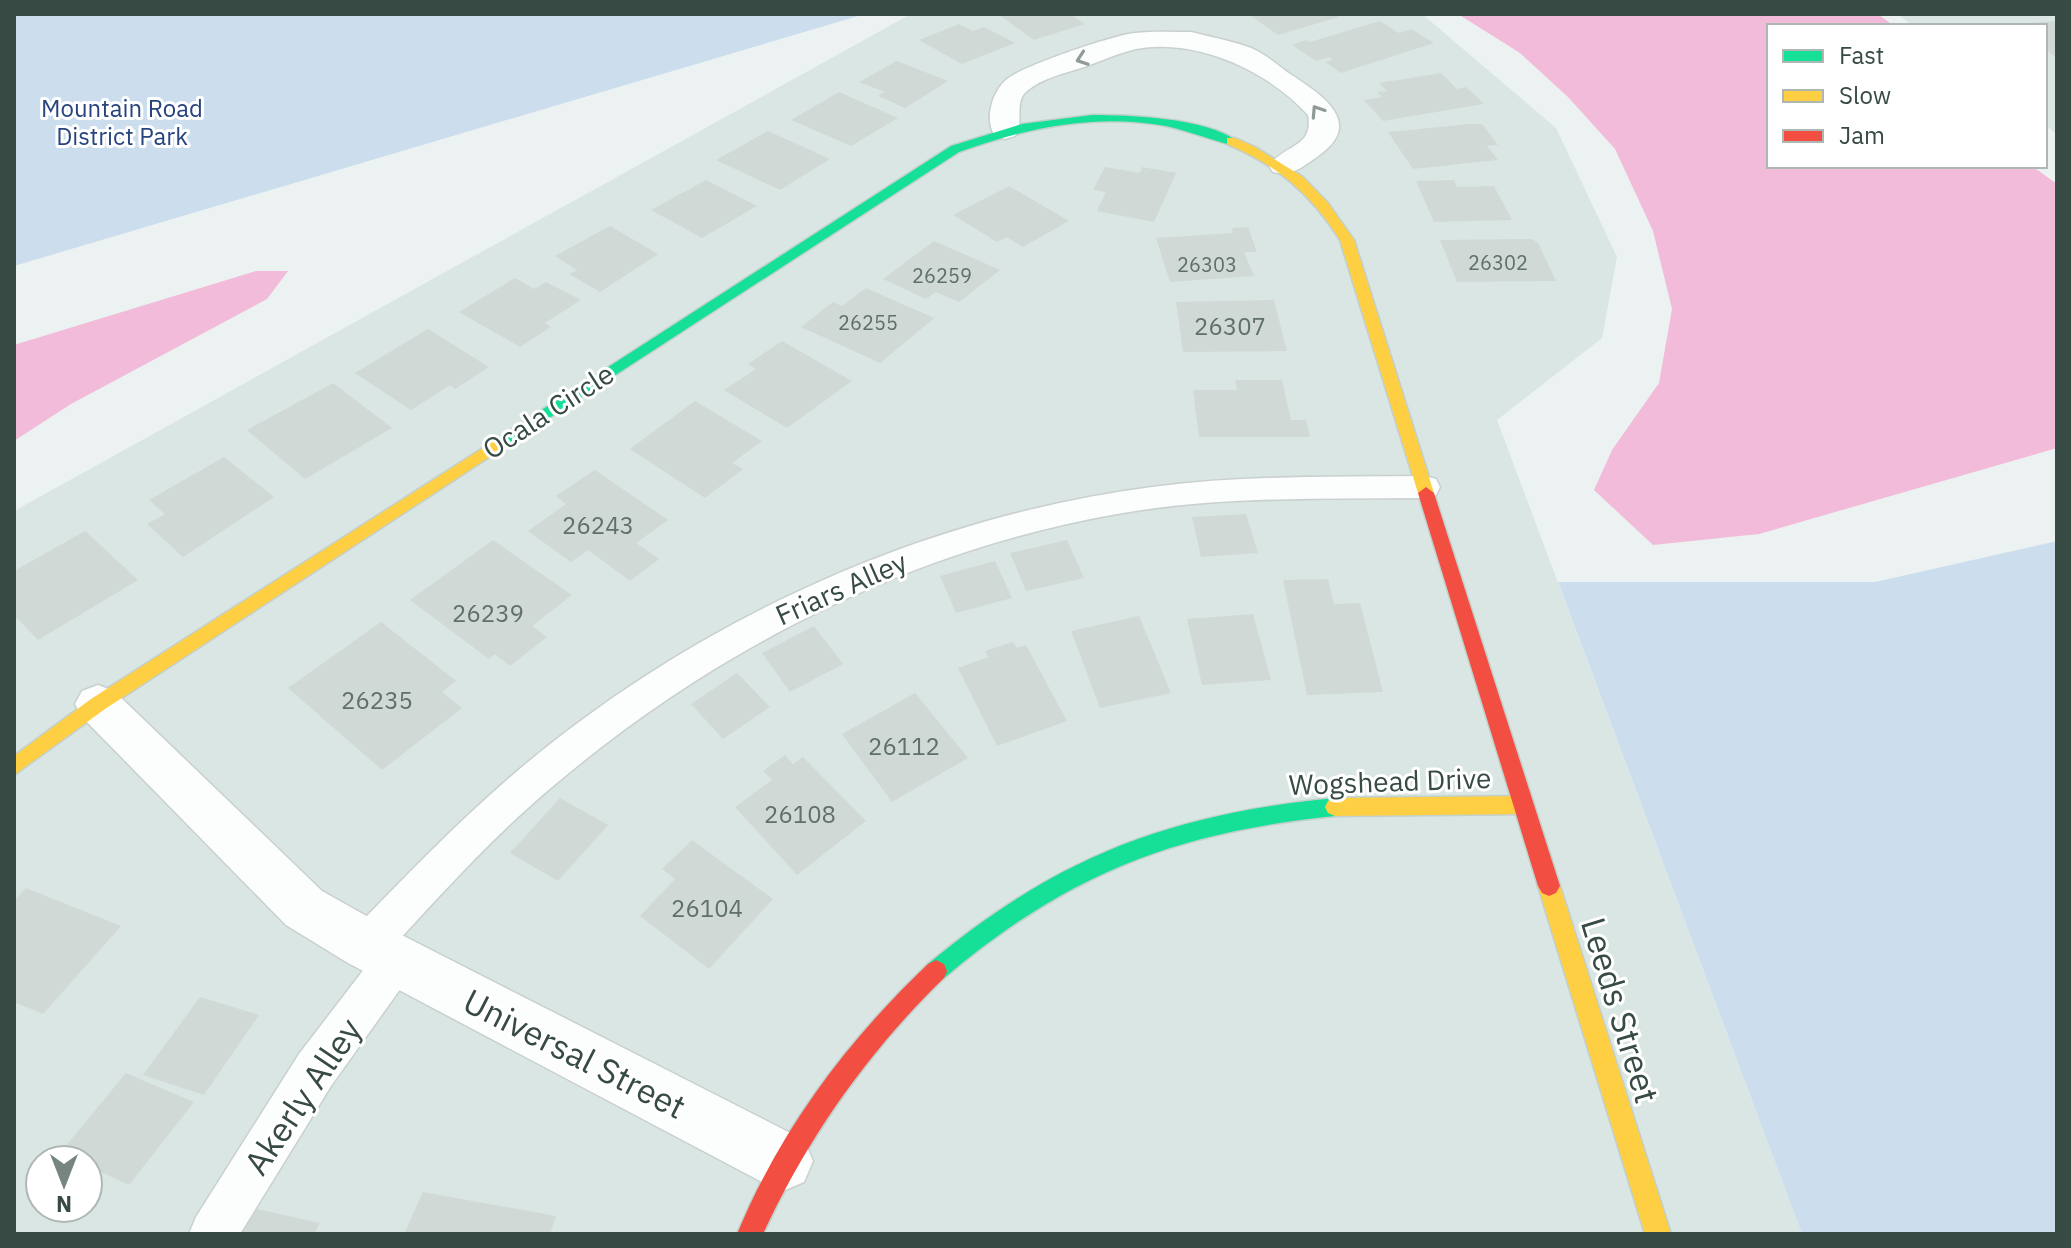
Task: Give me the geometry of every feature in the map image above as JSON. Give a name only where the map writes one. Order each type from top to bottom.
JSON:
[{"type":"street","points":[[1005,130],[1006,99],[1016,85],[1034,75],[1134,41],[1191,40],[1244,55],[1310,100],[1322,113],[1325,128],[1318,143],[1284,166]]},
{"type":"street","name":"Ocala Circle","points":[[14,767],[98,704],[943,154],[1005,130],[1044,123],[1092,119],[1137,120],[1222,138],[1284,166]]},
{"type":"street","name":"Wogshead Drive","points":[[750,1234],[783,1161],[850,1060],[919,982],[1002,914],[1082,867],[1175,832],[1281,811],[1524,805],[1347,240],[1328,205],[1313,188],[1284,166]]},
{"type":"street","points":[[98,704],[304,908],[382,953]]},
{"type":"street","name":"Leeds Street","points":[[1524,805],[1658,1234]]},
{"type":"street","name":"Universal Street","points":[[382,953],[783,1161]]},
{"type":"lane","name":"Friars Alley","points":[[382,953],[458,850],[526,787],[637,699],[732,639],[834,586],[937,547],[991,531],[1119,502],[1218,491],[1425,487]]},
{"type":"lane","name":"Akerly Alley","points":[[213,1234],[315,1070],[382,953]]},
{"type":"shaded area","points":[[911,14],[1422,14],[1556,128],[1617,257],[1602,338],[1497,420],[1802,1234],[14,1234],[14,511]]},
{"type":"shaded area","points":[[1458,14],[1878,14],[1891,24],[1767,24],[1767,168],[2035,168],[2057,184],[2057,448],[1759,534],[1653,545],[1594,490],[1612,450],[1659,383],[1672,309],[1653,231],[1615,149],[1568,97],[1520,53]]},
{"type":"shaded area","points":[[1897,14],[2057,14],[2057,135],[2047,126],[2047,24],[1911,24]]},
{"type":"shaded area","points":[[256,271],[288,271],[267,299],[71,404],[14,441],[14,345]]},
{"type":"green space","name":"Mountain Road District Park","points":[[14,14],[865,14],[14,266]]},
{"type":"green space","points":[[2057,541],[2057,1234],[1802,1234],[1558,582],[1875,582]]},
{"type":"building","points":[[998,14],[1070,14],[1085,24],[1034,40]]},
{"type":"building","points":[[1248,14],[1335,14],[1339,17],[1278,35]]},
{"type":"building","points":[[1380,21],[1399,33],[1411,29],[1434,43],[1341,73],[1325,62],[1333,60],[1329,57],[1316,61],[1292,45],[1306,40],[1310,42]]},
{"type":"building","points":[[2057,21],[2057,58],[2047,50],[2047,24],[2021,24]]},
{"type":"building","points":[[959,24],[973,31],[984,27],[1015,43],[962,64],[919,40]]},
{"type":"building","points":[[897,61],[948,81],[905,108],[878,96],[885,92],[859,82]]},
{"type":"building","points":[[1441,73],[1457,89],[1466,87],[1484,104],[1383,121],[1364,100],[1382,97],[1377,92],[1387,91],[1379,83]]},
{"type":"building","points":[[839,92],[898,118],[851,146],[791,120]]},
{"type":"building","points":[[1482,124],[1498,145],[1487,146],[1498,160],[1413,169],[1388,132]]},
{"type":"building","points":[[768,131],[830,159],[780,190],[716,160]]},
{"type":"building","points":[[1105,167],[1140,173],[1142,167],[1176,173],[1154,222],[1097,211],[1106,192],[1093,190]]},
{"type":"building","points":[[706,180],[757,206],[702,238],[651,210]]},
{"type":"building","points":[[1454,180],[1457,187],[1494,186],[1512,220],[1434,222],[1416,181]]},
{"type":"building","points":[[1009,186],[1069,221],[1023,247],[1007,237],[997,242],[953,215]]},
{"type":"building","points":[[610,226],[658,254],[600,292],[569,274],[577,270],[555,256]]},
{"type":"building","points":[[1248,227],[1257,252],[1244,252],[1254,276],[1170,282],[1156,238],[1233,233],[1232,228]]},
{"type":"building","points":[[1532,239],[1538,243],[1556,281],[1457,282],[1440,240]]},
{"type":"building","points":[[934,241],[1000,270],[959,302],[936,292],[926,299],[883,279]]},
{"type":"building","points":[[515,278],[534,289],[546,282],[581,300],[545,323],[551,327],[520,347],[459,312]]},
{"type":"building","points":[[866,288],[934,318],[880,363],[801,327],[833,302],[842,306]]},
{"type":"building","points":[[1274,300],[1287,351],[1183,352],[1176,302]]},
{"type":"building","points":[[428,329],[489,367],[455,389],[450,385],[411,410],[355,373]]},
{"type":"building","points":[[782,341],[852,381],[787,428],[724,390],[756,369],[748,364]]},
{"type":"building","points":[[1235,380],[1282,380],[1291,420],[1306,420],[1310,437],[1199,437],[1193,390],[1237,390]]},
{"type":"building","points":[[333,383],[392,428],[305,479],[247,430]]},
{"type":"building","points":[[695,401],[762,441],[732,463],[743,469],[705,498],[630,449]]},
{"type":"building","points":[[224,457],[274,497],[183,557],[147,524],[165,514],[149,500]]},
{"type":"building","points":[[595,470],[668,520],[636,543],[659,559],[630,581],[588,550],[571,562],[528,531],[566,504],[556,496]]},
{"type":"building","points":[[1246,514],[1258,553],[1201,557],[1192,517]]},
{"type":"building","points":[[85,531],[138,580],[38,640],[14,615],[14,571]]},
{"type":"building","points":[[493,540],[572,595],[532,626],[547,637],[510,666],[495,654],[489,659],[410,600]]},
{"type":"building","points":[[1067,540],[1084,578],[1026,591],[1010,553]]},
{"type":"building","points":[[995,561],[1012,598],[956,613],[940,576]]},
{"type":"building","points":[[1328,579],[1334,604],[1360,603],[1383,692],[1307,695],[1283,580]]},
{"type":"building","points":[[1253,614],[1271,680],[1202,685],[1187,619]]},
{"type":"building","points":[[1139,616],[1171,693],[1100,708],[1071,631]]},
{"type":"building","points":[[381,622],[456,681],[442,692],[462,708],[382,770],[288,688]]},
{"type":"building","points":[[814,626],[843,664],[790,692],[762,653]]},
{"type":"building","points":[[1013,642],[1017,648],[1026,645],[1067,721],[997,746],[958,668],[988,657],[985,651]]},
{"type":"building","points":[[737,673],[770,707],[723,739],[691,704]]},
{"type":"building","points":[[915,693],[968,758],[892,802],[842,734]]},
{"type":"building","points":[[785,755],[793,764],[803,757],[866,821],[797,875],[735,807],[772,780],[763,771]]},
{"type":"building","points":[[560,798],[608,825],[558,881],[510,853]]},
{"type":"building","points":[[692,840],[773,899],[709,969],[640,916],[675,879],[662,869]]},
{"type":"building","points":[[26,888],[121,926],[43,1014],[14,1002],[14,901]]},
{"type":"building","points":[[200,997],[259,1015],[204,1095],[143,1075]]},
{"type":"building","points":[[126,1073],[194,1102],[129,1185],[104,1173],[104,1144],[67,1144]]},
{"type":"building","points":[[423,1192],[556,1216],[550,1234],[404,1234]]},
{"type":"building","points":[[244,1206],[320,1223],[314,1234],[229,1234]]},
{"type":"traffic: fast","points":[[497,444],[955,149],[1022,128],[1092,118],[1163,122],[1231,141]]},
{"type":"traffic: fast","points":[[936,971],[979,935],[1024,904],[1121,854],[1225,822],[1280,812],[1335,807]]},
{"type":"traffic: slow","points":[[1231,141],[1269,159],[1298,180],[1323,206],[1347,240],[1426,493]]},
{"type":"traffic: slow","points":[[14,767],[98,704],[497,444]]},
{"type":"traffic: slow","points":[[1335,807],[1524,805]]},
{"type":"traffic: slow","points":[[1549,886],[1658,1234]]},
{"type":"traffic: jam","points":[[1426,493],[1549,886]]},
{"type":"traffic: jam","points":[[750,1234],[787,1161],[829,1093],[879,1030],[936,971]]}]
